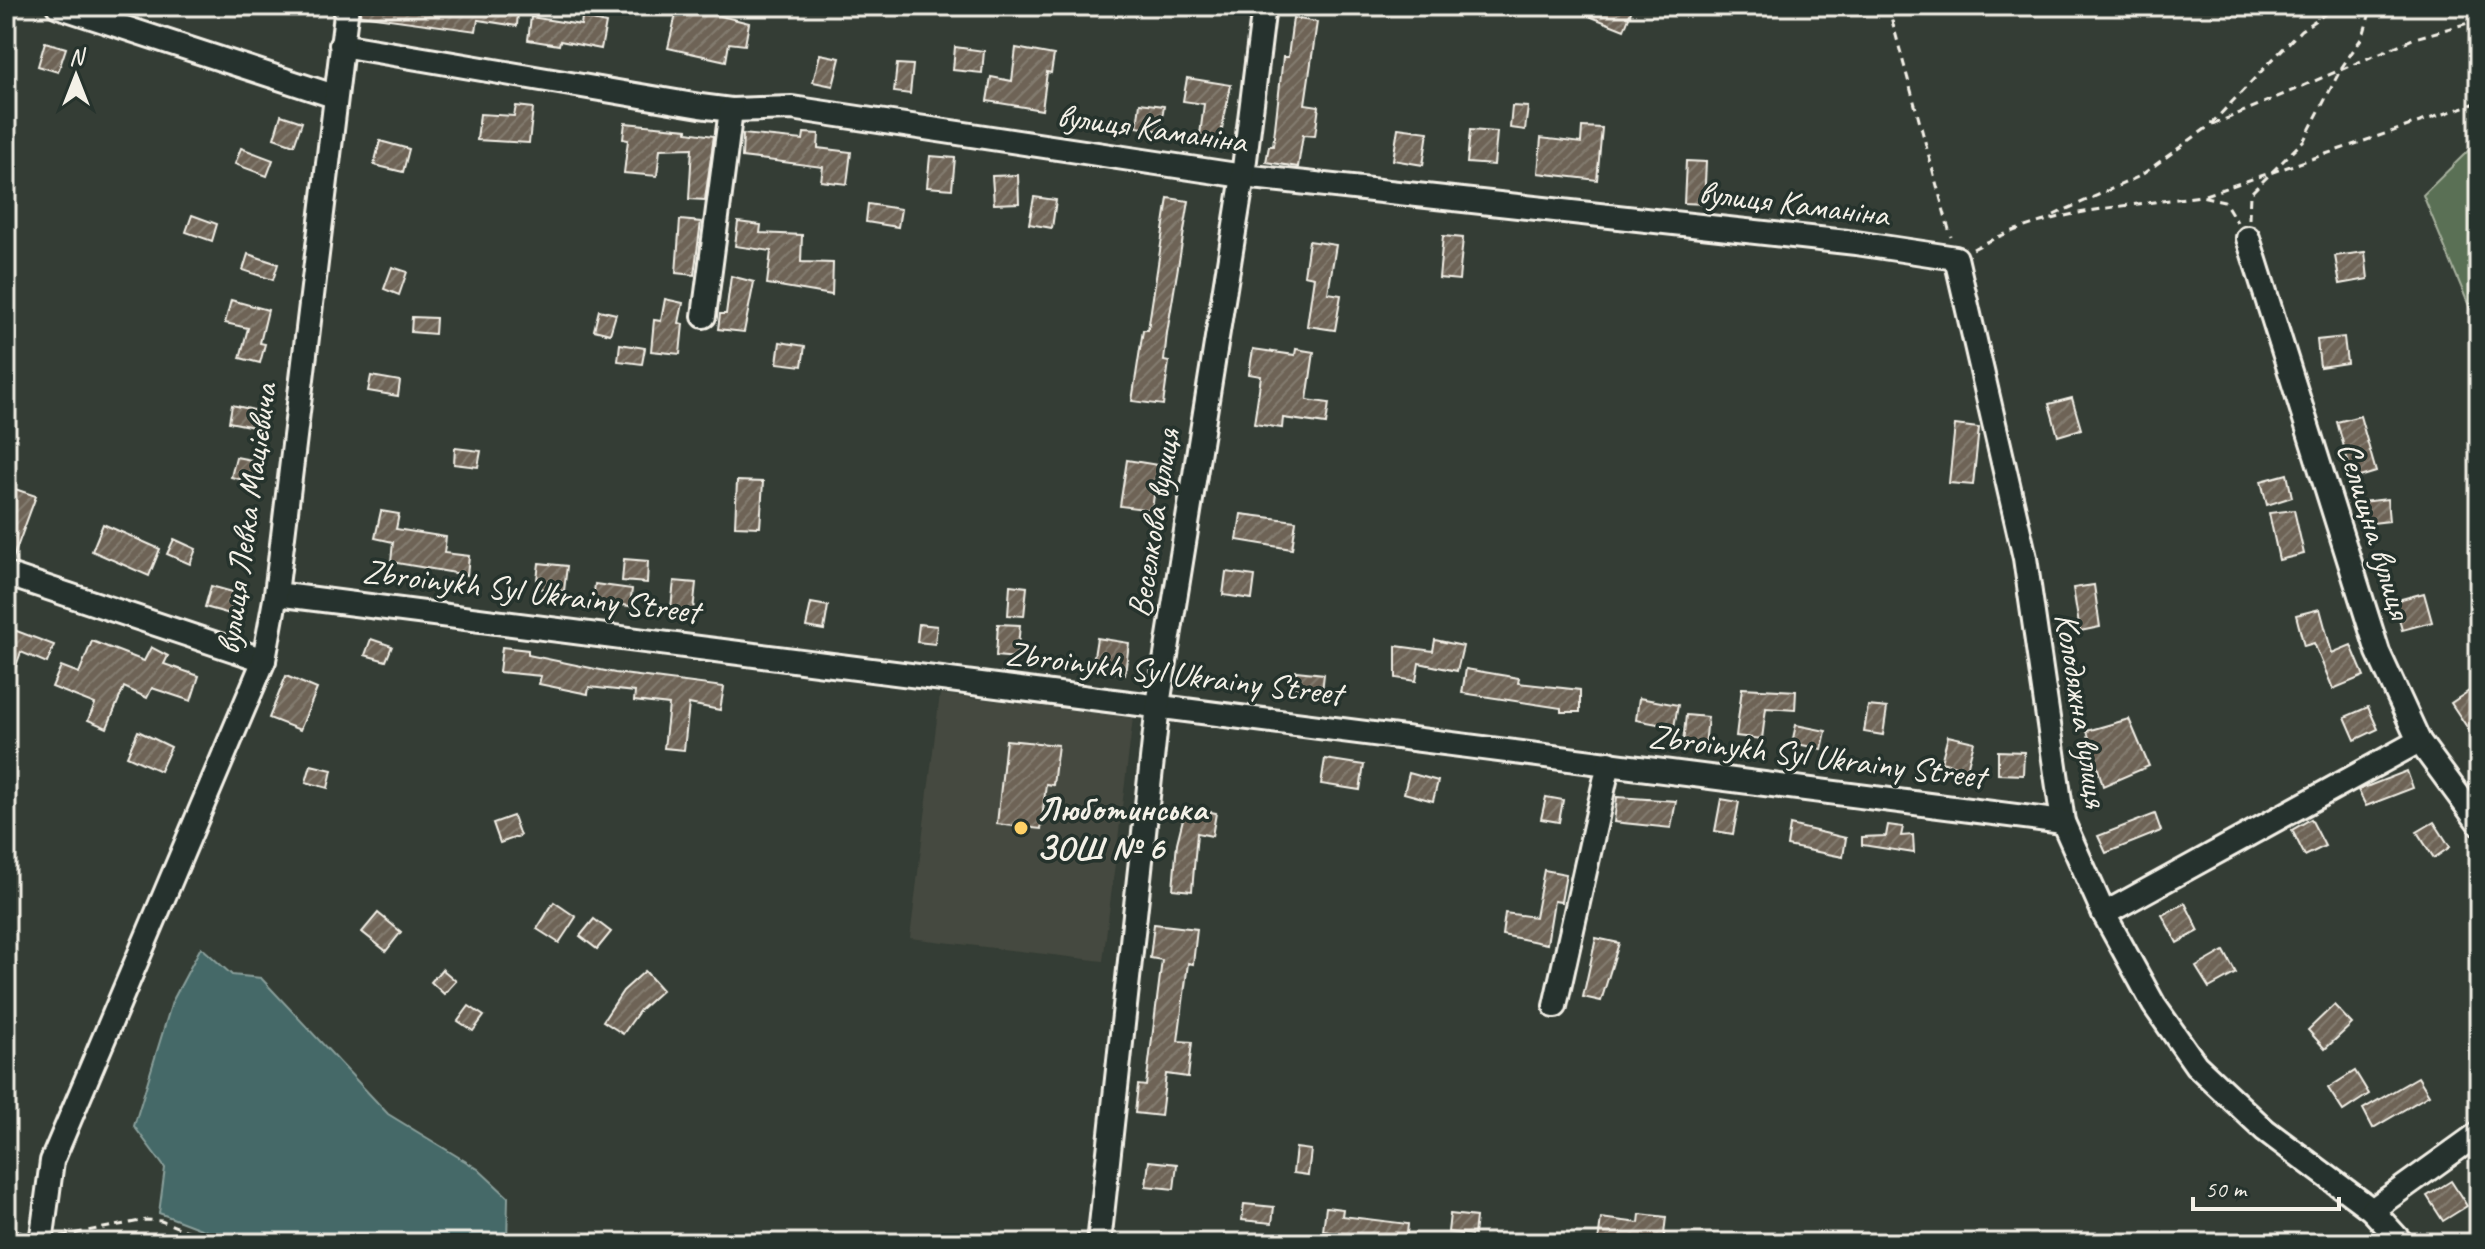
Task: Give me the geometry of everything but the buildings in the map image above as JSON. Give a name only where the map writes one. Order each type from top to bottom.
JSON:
[{"type":"street","points":[[58,6],[334,96]]},
{"type":"street","name":"вулиця Левка Мацієвича","points":[[41,1240],[52,1161],[264,660],[276,594],[347,6]]},
{"type":"street","name":"Веселкова вулиця","points":[[1099,1243],[1158,705],[1243,176],[1264,6]]},
{"type":"street","name":"вулиця Каманіна","points":[[341,45],[731,110],[792,108],[1243,176],[1856,243],[1956,258]]},
{"type":"street","points":[[704,316],[731,110]]},
{"type":"street","name":"Селищна вулиця","points":[[2248,238],[2378,652],[2419,741],[2479,823]]},
{"type":"street","name":"Колодяжна вулиця","points":[[1956,258],[2025,558],[2063,822],[2104,914],[2154,1005],[2196,1065],[2265,1130],[2372,1210],[2402,1243]]},
{"type":"street","points":[[6,574],[264,660]]},
{"type":"street","name":"Zbroinykh Syl Ukrainy Street","points":[[276,594],[2063,822]]},
{"type":"street","points":[[2104,914],[2419,741]]},
{"type":"street","points":[[1555,1006],[1609,763]]},
{"type":"street","points":[[2372,1210],[2479,1133]]},
{"type":"street","points":[[6,1240],[14,1243]]},
{"type":"path","points":[[1888,6],[1956,258],[2012,228],[2049,217],[2140,176],[2208,127],[2301,30],[2337,6]]},
{"type":"path","points":[[2250,194],[2304,140],[2342,67],[2363,36],[2372,6]]},
{"type":"path","points":[[2208,127],[2415,38],[2479,20]]},
{"type":"path","points":[[2049,217],[2201,196],[2479,102]]},
{"type":"path","points":[[2201,196],[2224,201],[2248,238]]},
{"type":"path","points":[[41,1240],[146,1220],[161,1221],[219,1243]]},
{"type":"shaded area","name":"Люботинська ЗОШ № 6","points":[[940,694],[1133,718],[1103,961],[910,938]]},
{"type":"green space","points":[[2479,145],[2479,330],[2423,195],[2472,147]]},
{"type":"water","points":[[201,947],[232,975],[261,978],[388,1114],[478,1169],[508,1197],[507,1243],[238,1243],[159,1213],[165,1168],[134,1126],[172,1002]]},
{"type":"place","name":"Люботинська ЗОШ № 6","points":[[1021,828]]}]
